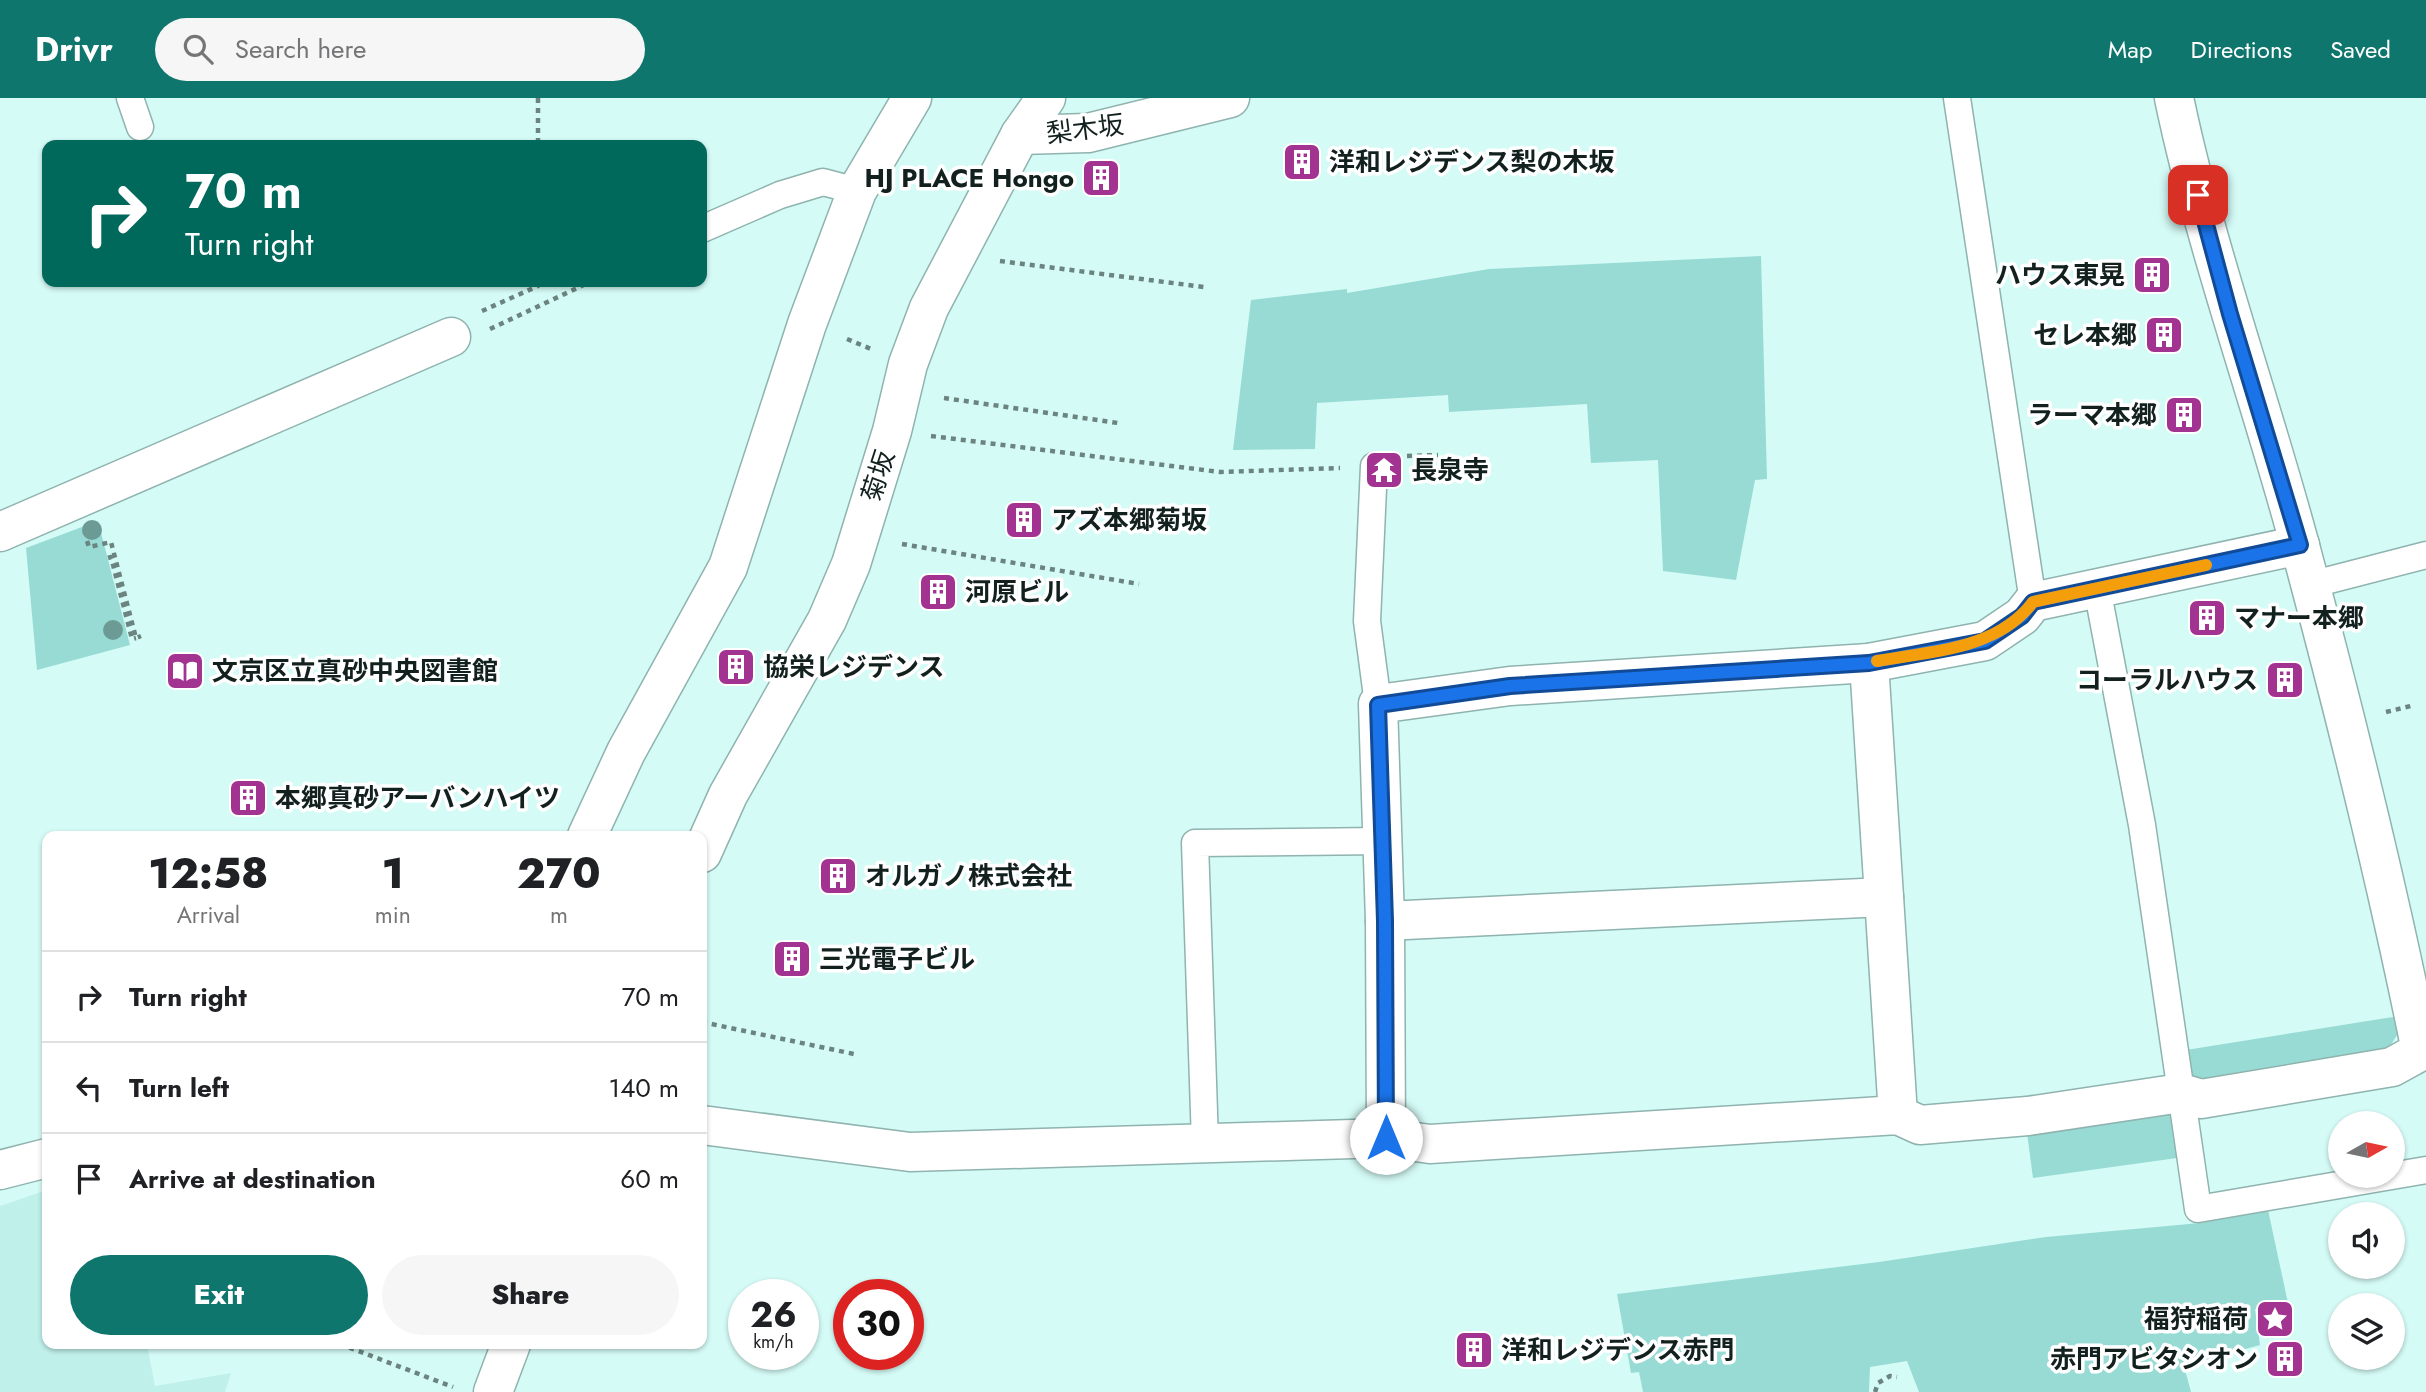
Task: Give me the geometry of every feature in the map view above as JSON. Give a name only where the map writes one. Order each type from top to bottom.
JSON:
[{"type":"street","points":[[589,831],[626,752],[729,567],[807,324],[857,191],[912,98]]},
{"type":"street","name":"菊坂","points":[[707,842],[728,795],[827,620],[859,537],[892,431],[904,378],[929,308],[1020,135],[1046,98]]},
{"type":"street","name":"梨木坂","points":[[1020,135],[1088,133],[1230,98]]},
{"type":"street","points":[[707,1126],[910,1152],[1386,1138],[1430,1143],[1898,1115],[1920,1125],[2028,1116],[2181,1093],[2201,1098],[2424,1062],[2419,998],[2300,545],[2230,314],[2174,98]]},
{"type":"street","points":[[0,531],[451,337]]},
{"type":"street","points":[[1386,1138],[1385,921],[1378,705],[1510,686],[1869,663],[1985,641],[2022,616],[2033,602],[2300,545]]},
{"type":"street","points":[[1869,663],[1898,1115]]},
{"type":"street","points":[[1385,921],[1884,897]]},
{"type":"street","points":[[0,1170],[42,1159]]},
{"type":"street","points":[[493,1392],[509,1349]]},
{"type":"lane","points":[[130,98],[140,127]]},
{"type":"lane","points":[[1956,98],[2033,602]]},
{"type":"lane","points":[[707,227],[780,195],[823,182],[857,191]]},
{"type":"lane","points":[[1374,466],[1367,621],[1378,705]]},
{"type":"lane","points":[[2310,584],[2426,555]]},
{"type":"lane","points":[[2097,588],[2142,825],[2198,1209],[2426,1170]]},
{"type":"lane","points":[[1205,1142],[1195,843],[1381,841]]},
{"type":"path","points":[[538,98],[538,140]]},
{"type":"path","points":[[956,256],[1204,287]]},
{"type":"path","points":[[536,287],[457,322],[451,337],[466,340],[579,287]]},
{"type":"path","points":[[807,324],[904,378],[1118,423]]},
{"type":"path","points":[[892,431],[1220,472],[1374,466]]},
{"type":"path","points":[[859,537],[1139,584]]},
{"type":"path","points":[[104,545],[111,542],[139,637],[132,639],[111,557],[108,558]]},
{"type":"path","points":[[707,1023],[854,1054]]},
{"type":"path","points":[[353,1349],[466,1392]]},
{"type":"path","points":[[1875,1392],[1878,1383],[1890,1376],[1897,1377]]},
{"type":"shaded area","points":[[1761,256],[1767,479],[1755,480],[1736,580],[1663,571],[1658,460],[1591,463],[1587,404],[1449,412],[1448,395],[1317,403],[1315,449],[1233,450],[1251,300],[1347,289],[1347,293],[1489,269]]},
{"type":"shaded area","points":[[98,521],[130,645],[37,670],[26,548]]},
{"type":"shaded area","points":[[2399,1016],[2401,1029],[2383,1057],[2202,1085],[2190,1075],[2186,1050]]},
{"type":"shaded area","points":[[2170,1114],[2177,1158],[2033,1178],[2027,1133]]},
{"type":"shaded area","points":[[42,1192],[42,1349],[148,1349],[155,1386],[231,1373],[225,1392],[0,1392],[0,1206]]},
{"type":"shaded area","points":[[2268,1210],[2288,1303],[2255,1309],[2260,1345],[2184,1366],[2191,1392],[1919,1392],[1907,1361],[1870,1367],[1869,1392],[1643,1392],[1639,1372],[1631,1373],[1617,1294],[1879,1262],[2046,1237],[2200,1223]]},
{"type":"slow traffic","points":[[1877,661],[1985,641],[2022,616],[2033,602],[2206,565]]},
{"type":"place","name":"洋和レジデンス梨の木坂","points":[[1302,162]]},
{"type":"place","name":"HJ PLACE Hongo","points":[[1101,178]]},
{"type":"place","name":"ハウス東晃","points":[[2152,275]]},
{"type":"place","name":"セレ本郷","points":[[2164,335]]},
{"type":"place","name":"ラーマ本郷","points":[[2184,415]]},
{"type":"place","name":"長泉寺","points":[[1384,470]]},
{"type":"place","name":"アズ本郷菊坂","points":[[1024,520]]},
{"type":"place","name":"河原ビル","points":[[938,592]]},
{"type":"place","name":"マナー本郷","points":[[2207,618]]},
{"type":"place","name":"協栄レジデンス","points":[[736,667]]},
{"type":"place","name":"文京区立真砂中央図書館","points":[[185,671]]},
{"type":"place","name":"コーラルハウス","points":[[2285,680]]},
{"type":"place","name":"本郷真砂アーバンハイツ","points":[[248,798]]},
{"type":"place","name":"オルガノ株式会社","points":[[838,876]]},
{"type":"place","name":"三光電子ビル","points":[[792,959]]},
{"type":"place","name":"福狩稲荷","points":[[2275,1319]]},
{"type":"place","name":"洋和レジデンス赤門","points":[[1474,1350]]},
{"type":"place","name":"赤門アビタシオン","points":[[2285,1359]]},
{"type":"route","points":[[1386,1138],[1385,921],[1378,705],[1510,686],[1869,663],[1985,641],[2022,616],[2033,602],[2300,545],[2230,314],[2198,195]]}]
